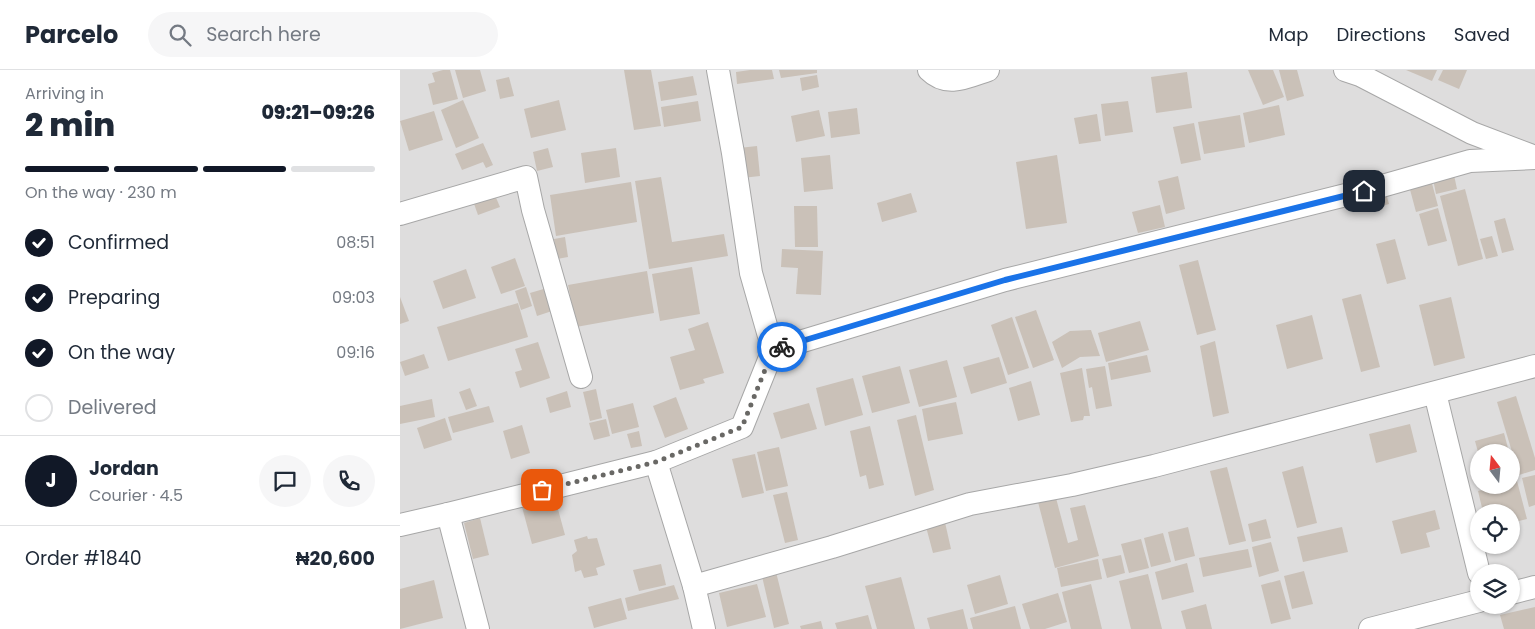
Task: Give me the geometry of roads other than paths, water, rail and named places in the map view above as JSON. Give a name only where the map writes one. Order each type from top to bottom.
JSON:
[{"type":"street","points":[[400,525],[656,462],[742,427],[773,350],[751,273],[718,70]]},
{"type":"street","points":[[929,70],[935,76],[955,81],[988,70]]},
{"type":"street","points":[[1345,70],[1477,134],[1535,158]]},
{"type":"street","points":[[1470,161],[1477,134]]},
{"type":"street","points":[[773,350],[1005,280],[1373,188],[1470,161],[1535,158]]},
{"type":"street","points":[[400,214],[526,176],[533,210],[581,377]]},
{"type":"street","points":[[694,586],[832,547],[970,504],[1072,485],[1154,466],[1535,366]]},
{"type":"street","points":[[1435,393],[1477,564]]},
{"type":"street","points":[[656,462],[694,586],[704,629]]},
{"type":"street","points":[[448,514],[478,629]]},
{"type":"street","points":[[1520,591],[1535,587]]},
{"type":"street","points":[[1370,629],[1470,603]]}]
